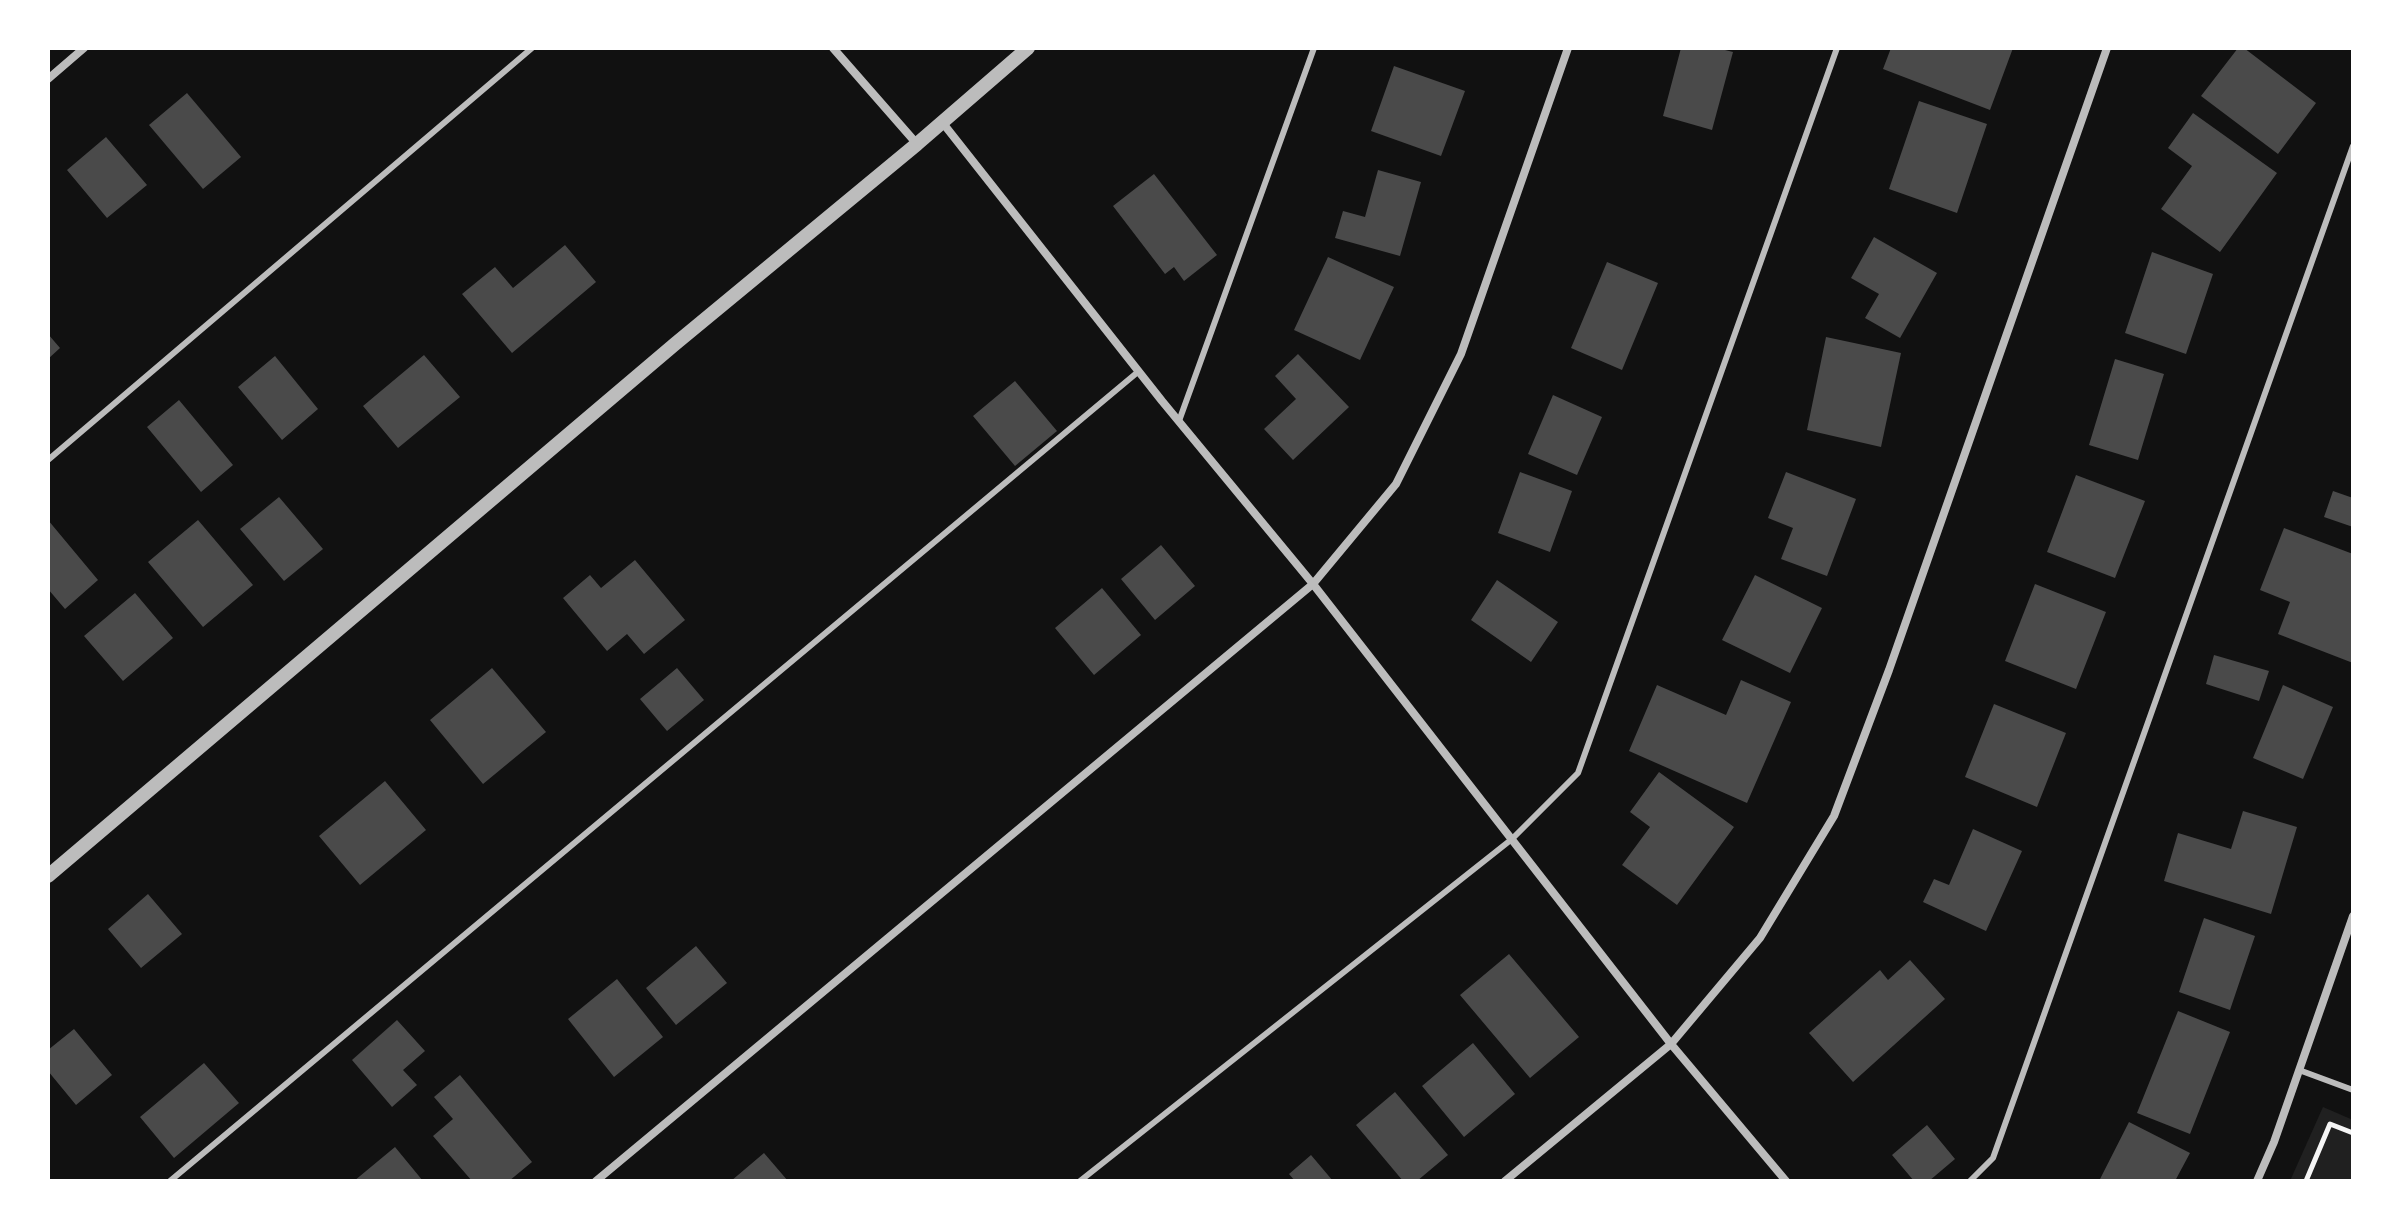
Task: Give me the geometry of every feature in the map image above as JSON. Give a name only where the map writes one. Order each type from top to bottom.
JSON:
[{"type":"street","points":[[48,79],[84,48]]},
{"type":"street","points":[[833,48],[917,144]]},
{"type":"street","points":[[48,876],[1028,48]]},
{"type":"street","points":[[596,1181],[1313,584],[1396,484],[1461,354],[1568,48]]},
{"type":"street","points":[[1505,1181],[1671,1044],[1760,938],[1834,816],[1889,670],[2107,48]]},
{"type":"street","points":[[942,122],[1179,421],[1313,584],[1671,1044],[1786,1181]]},
{"type":"street","points":[[2257,1181],[2274,1142],[2353,916]]},
{"type":"lane","points":[[48,460],[532,48]]},
{"type":"lane","points":[[1179,421],[1314,48]]},
{"type":"lane","points":[[1080,1181],[1512,839],[1578,773],[1837,48]]},
{"type":"lane","points":[[1970,1181],[1993,1158],[2353,146]]},
{"type":"lane","points":[[170,1181],[1139,371]]},
{"type":"lane","points":[[2299,1070],[2353,1090]]},
{"type":"path","points":[[2306,1181],[2330,1124],[2353,1133]]},
{"type":"shaded area","points":[[2323,1107],[2353,1120],[2353,1181],[2290,1181]]},
{"type":"building","points":[[1681,48],[1717,48],[1733,52],[1712,130],[1663,116]]},
{"type":"building","points":[[1891,48],[2013,48],[1990,110],[1883,69]]},
{"type":"building","points":[[2238,48],[2244,48],[2316,103],[2278,154],[2201,96]]},
{"type":"building","points":[[1394,66],[1465,91],[1441,156],[1371,131]]},
{"type":"building","points":[[187,93],[241,157],[203,189],[149,125]]},
{"type":"building","points":[[1919,101],[1987,124],[1957,213],[1889,189]]},
{"type":"building","points":[[2193,113],[2277,173],[2220,252],[2161,209],[2192,166],[2168,148]]},
{"type":"building","points":[[106,137],[147,185],[107,218],[67,170]]},
{"type":"building","points":[[1378,170],[1421,182],[1400,256],[1335,238],[1343,211],[1365,217]]},
{"type":"building","points":[[1154,174],[1217,255],[1184,281],[1174,267],[1165,274],[1113,206]]},
{"type":"building","points":[[1874,237],[1937,273],[1900,338],[1865,318],[1879,294],[1851,278]]},
{"type":"building","points":[[565,245],[596,282],[512,353],[462,294],[495,267],[513,288]]},
{"type":"building","points":[[2152,252],[2213,274],[2186,354],[2125,333]]},
{"type":"building","points":[[1328,257],[1394,287],[1360,360],[1294,330]]},
{"type":"building","points":[[1607,262],[1658,283],[1622,370],[1571,348]]},
{"type":"building","points":[[48,334],[60,348],[48,359]]},
{"type":"building","points":[[1826,337],[1901,353],[1881,447],[1807,430]]},
{"type":"building","points":[[1298,354],[1349,407],[1293,460],[1264,429],[1296,399],[1275,376]]},
{"type":"building","points":[[424,355],[460,397],[398,448],[363,406]]},
{"type":"building","points":[[275,356],[318,409],[282,440],[238,387]]},
{"type":"building","points":[[2115,359],[2164,374],[2138,460],[2089,445]]},
{"type":"building","points":[[1015,381],[1057,431],[1015,466],[973,416]]},
{"type":"building","points":[[1553,395],[1602,417],[1577,475],[1528,454]]},
{"type":"building","points":[[179,400],[233,465],[201,492],[147,427]]},
{"type":"building","points":[[1520,472],[1572,491],[1550,552],[1498,533]]},
{"type":"building","points":[[1786,472],[1856,499],[1827,576],[1781,559],[1793,528],[1768,518]]},
{"type":"building","points":[[2076,475],[2145,501],[2115,578],[2047,552]]},
{"type":"building","points":[[2333,491],[2353,498],[2353,527],[2324,517]]},
{"type":"building","points":[[279,497],[323,549],[284,581],[240,529]]},
{"type":"building","points":[[48,520],[98,580],[65,609],[48,589]]},
{"type":"building","points":[[198,520],[253,585],[203,627],[148,562]]},
{"type":"building","points":[[2284,528],[2353,554],[2353,663],[2278,634],[2290,602],[2260,590]]},
{"type":"building","points":[[1161,545],[1195,586],[1155,620],[1121,579]]},
{"type":"building","points":[[635,560],[685,620],[644,654],[627,634],[607,651],[563,598],[590,575],[601,588]]},
{"type":"building","points":[[1755,575],[1822,608],[1790,673],[1722,640]]},
{"type":"building","points":[[1497,580],[1558,622],[1531,662],[1471,620]]},
{"type":"building","points":[[2035,584],[2106,612],[2076,689],[2005,661]]},
{"type":"building","points":[[1102,588],[1141,635],[1094,675],[1055,628]]},
{"type":"building","points":[[135,593],[173,638],[123,681],[84,636]]},
{"type":"building","points":[[2214,655],[2269,671],[2259,701],[2206,684]]},
{"type":"building","points":[[492,668],[546,732],[483,784],[430,720]]},
{"type":"building","points":[[677,668],[704,700],[667,731],[640,699]]},
{"type":"building","points":[[1741,680],[1791,702],[1747,803],[1629,751],[1657,685],[1726,715]]},
{"type":"building","points":[[2283,685],[2333,707],[2303,779],[2253,758]]},
{"type":"building","points":[[1994,704],[2066,733],[2037,807],[1965,777]]},
{"type":"building","points":[[1659,772],[1734,827],[1677,905],[1622,865],[1650,827],[1630,812]]},
{"type":"building","points":[[385,781],[426,830],[360,885],[319,836]]},
{"type":"building","points":[[2243,811],[2297,827],[2271,914],[2164,881],[2178,833],[2231,849]]},
{"type":"building","points":[[1973,829],[2022,851],[1986,931],[1923,902],[1934,879],[1949,885]]},
{"type":"building","points":[[148,894],[182,934],[141,968],[108,929]]},
{"type":"building","points":[[2204,918],[2255,936],[2230,1010],[2179,992]]},
{"type":"building","points":[[696,946],[727,983],[676,1025],[646,988]]},
{"type":"building","points":[[1509,954],[1579,1037],[1530,1078],[1460,995]]},
{"type":"building","points":[[1910,960],[1945,999],[1853,1082],[1809,1033],[1880,970],[1888,980]]},
{"type":"building","points":[[617,979],[663,1037],[614,1077],[568,1019]]},
{"type":"building","points":[[2178,1011],[2230,1032],[2190,1134],[2137,1113]]},
{"type":"building","points":[[397,1020],[425,1051],[403,1070],[417,1085],[392,1107],[352,1060]]},
{"type":"building","points":[[74,1029],[112,1075],[76,1105],[48,1071],[48,1050]]},
{"type":"building","points":[[1473,1043],[1515,1094],[1464,1137],[1422,1086]]},
{"type":"building","points":[[204,1063],[239,1103],[174,1158],[140,1117]]},
{"type":"building","points":[[460,1075],[532,1162],[509,1181],[472,1181],[433,1136],[453,1119],[434,1097]]},
{"type":"building","points":[[1395,1092],[1448,1155],[1417,1181],[1403,1181],[1356,1125]]},
{"type":"building","points":[[2129,1122],[2190,1153],[2175,1181],[2099,1181]]},
{"type":"building","points":[[1927,1125],[1955,1159],[1929,1181],[1914,1181],[1892,1155]]},
{"type":"building","points":[[395,1147],[423,1181],[354,1181]]},
{"type":"building","points":[[764,1153],[788,1181],[731,1181]]},
{"type":"building","points":[[1311,1155],[1333,1181],[1295,1181],[1289,1174]]}]
